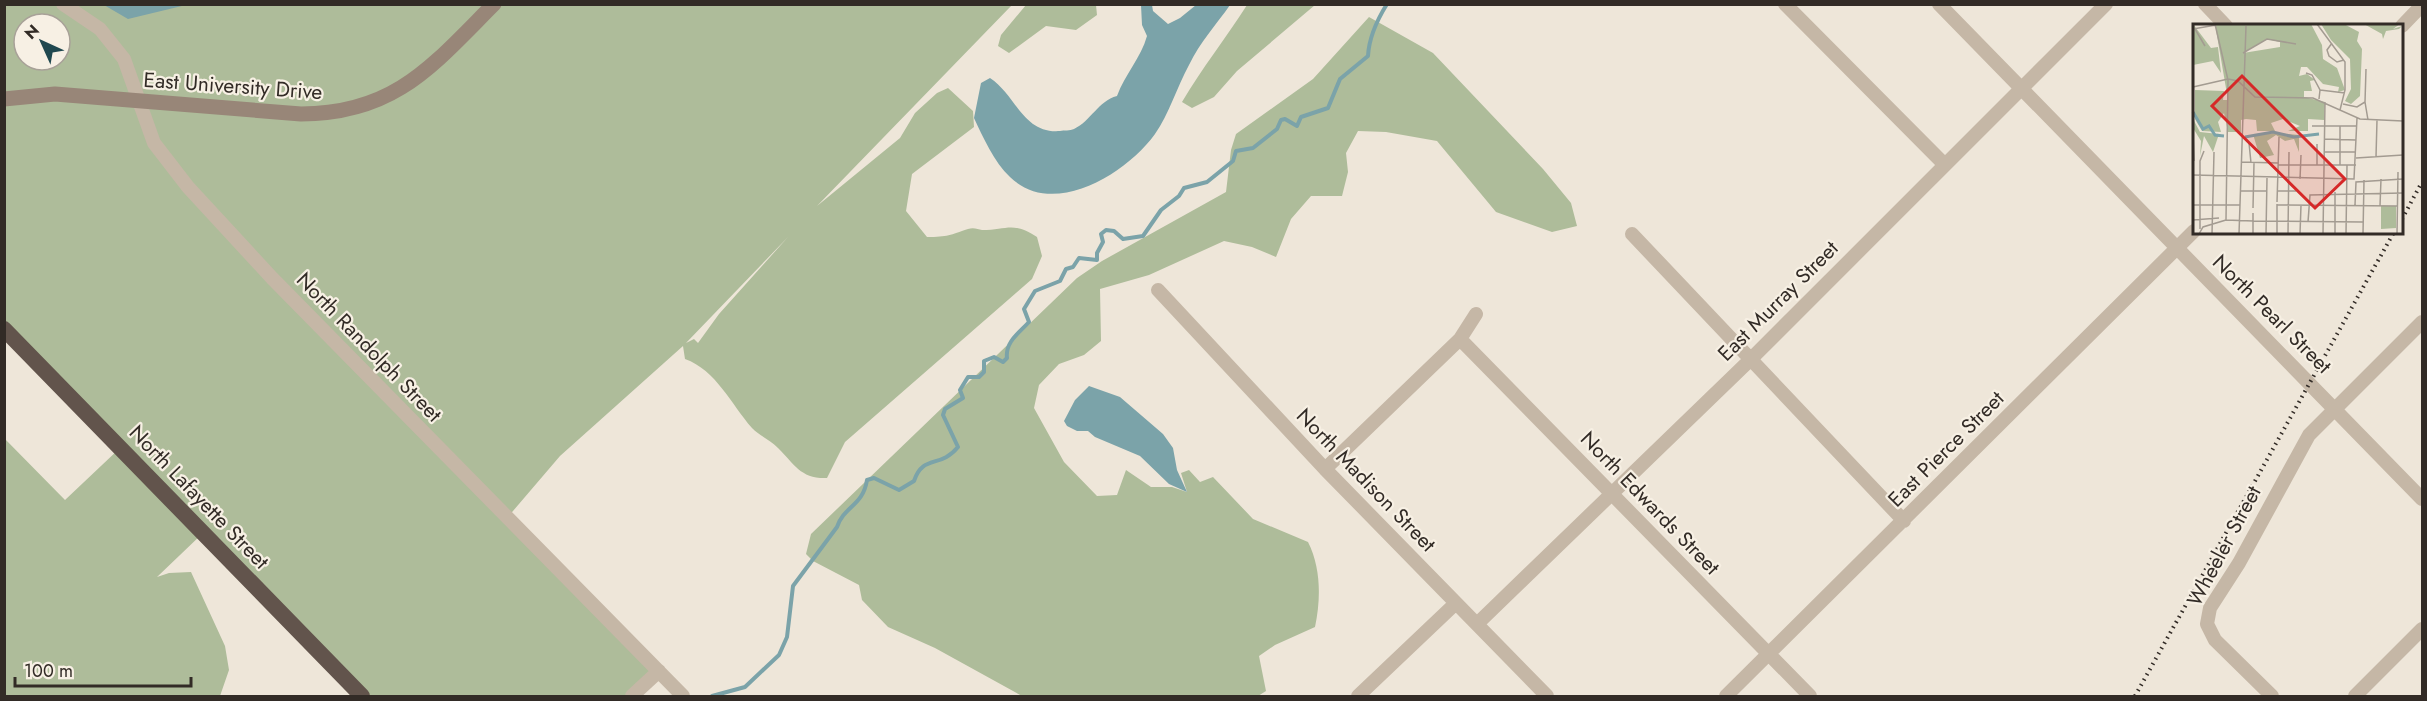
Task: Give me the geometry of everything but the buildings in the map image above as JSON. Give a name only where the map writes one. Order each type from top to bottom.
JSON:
[{"type":"highway","name":"North Lafayette Street","points":[[4,329],[362,696]]},
{"type":"main road","name":"East University Drive","points":[[4,99],[55,94],[302,114],[353,110],[382,99],[421,75],[494,4]]},
{"type":"street","name":"North Randolph Street","points":[[63,4],[82,15],[109,38],[124,59],[154,144],[188,187],[272,278],[683,696]]},
{"type":"street","points":[[1785,4],[1944,164]]},
{"type":"street","name":"North Pearl Street","points":[[1939,4],[2422,499]]},
{"type":"street","name":"East Murray Street","points":[[1478,624],[1751,359],[2106,4]]},
{"type":"street","points":[[2205,4],[2224,24]]},
{"type":"street","points":[[2403,25],[2422,5]]},
{"type":"street","name":"East Pierce Street","points":[[1726,696],[2193,232]]},
{"type":"street","points":[[1632,234],[1904,521]]},
{"type":"street","name":"North Madison Street","points":[[1158,290],[1325,469],[1547,696]]},
{"type":"street","points":[[1325,469],[1460,339],[1476,314]]},
{"type":"street","points":[[2336,409],[2422,322]]},
{"type":"street","name":"North Edwards Street","points":[[1460,339],[1810,696]]},
{"type":"street","name":"Wheeler Street","points":[[2272,696],[2215,640],[2206,619],[2210,608],[2239,563],[2302,445],[2336,409]]},
{"type":"street","points":[[1358,696],[1456,603]]},
{"type":"street","points":[[2355,696],[2422,629]]},
{"type":"street","points":[[632,696],[659,671]]},
{"type":"green space","points":[[5,5],[1012,5],[817,206],[900,138],[915,113],[937,93],[948,88],[973,111],[974,127],[912,174],[906,211],[927,237],[940,237],[972,228],[982,230],[1016,228],[1029,232],[1037,237],[1042,256],[1032,279],[845,442],[827,478],[811,476],[799,470],[775,445],[752,428],[714,379],[696,364],[685,359],[683,346],[560,456],[507,518],[659,671],[632,696],[362,696],[203,533],[157,577],[169,573],[191,572],[225,646],[229,670],[220,696],[5,696],[4,438],[65,500],[120,448],[5,329]],"holes":[[[788,237],[719,314],[698,343],[694,339],[686,343]]]},
{"type":"green space","points":[[1026,5],[1096,5],[1097,15],[1076,30],[1046,26],[1009,53],[998,46],[1001,35]]},
{"type":"green space","points":[[1247,5],[1315,5],[1237,71],[1214,97],[1192,108],[1182,102],[1198,77]]},
{"type":"green space","points":[[1369,17],[1433,53],[1543,169],[1571,203],[1577,226],[1552,232],[1496,212],[1437,141],[1386,132],[1358,131],[1346,153],[1348,172],[1342,196],[1311,196],[1291,219],[1276,257],[1252,247],[1224,241],[1149,275],[1100,289],[1101,341],[1084,355],[1059,364],[1039,385],[1034,408],[1064,462],[1097,496],[1117,495],[1126,470],[1151,487],[1172,487],[1187,492],[1181,473],[1189,470],[1200,482],[1213,477],[1253,519],[1308,542],[1319,583],[1315,627],[1275,645],[1259,656],[1266,691],[1258,696],[1022,696],[935,648],[888,627],[862,600],[859,585],[813,561],[806,554],[811,534],[1077,278],[1102,261],[1226,192],[1231,150],[1236,134],[1313,79]]},
{"type":"water","points":[[104,5],[186,5],[128,19]]},
{"type":"water","points":[[1141,5],[1152,5],[1153,11],[1168,24],[1196,5],[1230,5],[1193,57],[1165,118],[1155,134],[1126,164],[1088,186],[1067,192],[1047,194],[1027,189],[1004,171],[994,157],[974,118],[981,83],[990,78],[999,85],[1028,120],[1037,126],[1047,130],[1074,129],[1105,102],[1117,96],[1141,52],[1147,36],[1142,25]]},
{"type":"water","points":[[1089,386],[1120,397],[1163,434],[1173,448],[1177,470],[1187,492],[1169,484],[1140,456],[1095,437],[1088,431],[1077,431],[1067,426],[1064,421],[1075,400]]},
{"type":"waterway","points":[[712,696],[745,687],[779,655],[787,637],[793,586],[837,527],[844,514],[858,501],[867,480],[874,478],[899,490],[914,481],[922,467],[945,458],[958,447],[943,415],[945,409],[963,398],[960,390],[968,377],[979,377],[984,372],[984,361],[994,357],[1003,362],[1007,358],[1010,342],[1029,322],[1024,309],[1035,291],[1060,281],[1066,269],[1073,267],[1079,258],[1097,260],[1097,253],[1103,242],[1101,234],[1106,230],[1114,231],[1123,239],[1143,236],[1161,210],[1179,196],[1184,188],[1207,182],[1233,161],[1236,151],[1253,148],[1277,129],[1281,120],[1285,119],[1297,126],[1301,117],[1328,108],[1340,79],[1368,56],[1374,29],[1387,4]]},
{"type":"railway","points":[[2403,217],[2422,182]]},
{"type":"railway","points":[[2135,696],[2393,234]]}]
